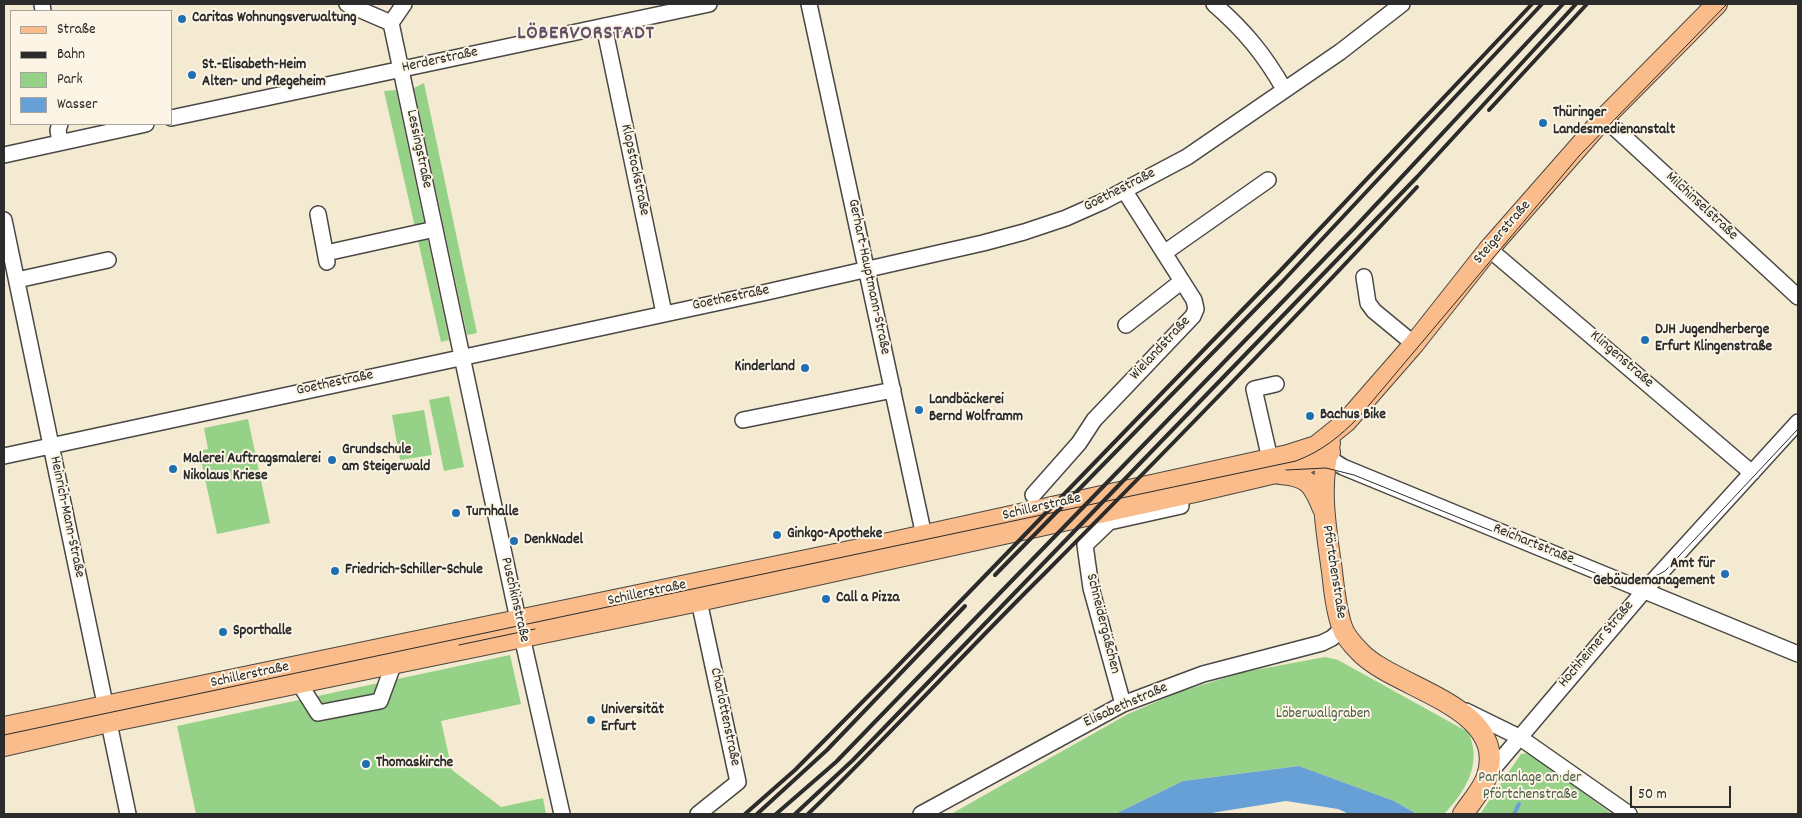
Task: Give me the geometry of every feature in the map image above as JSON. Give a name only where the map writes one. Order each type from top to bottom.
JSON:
[{"type":"main road","name":"Steigerstraße","points":[[1278,462],[1297,468],[1328,453],[1414,344],[1609,122],[1716,4]]},
{"type":"main road","name":"Steigerstraße","points":[[1278,462],[1341,436]]},
{"type":"main road","name":"Pförtchenstraße","points":[[1328,453],[1323,510],[1342,629],[1360,653],[1435,696],[1478,726],[1490,745],[1487,776],[1464,814]]},
{"type":"main road","name":"Schillerstraße","points":[[4,727],[106,710],[299,683],[394,663],[520,628],[699,601],[925,543],[1179,496],[1278,462]]},
{"type":"main road","name":"Schillerstraße","points":[[4,746],[106,710],[520,628],[925,543],[1278,462]]},
{"type":"main road","points":[[1278,462],[1303,478],[1314,488],[1323,510]]},
{"type":"street","points":[[347,4],[391,23],[404,4]]},
{"type":"street","name":"Herderstraße","points":[[172,118],[709,4]]},
{"type":"street","name":"Gerhart-Hauptmann-Straße","points":[[810,4],[925,543]]},
{"type":"street","points":[[1214,4],[1244,30],[1263,53],[1284,89]]},
{"type":"street","name":"Goethestraße","points":[[4,456],[866,270],[1024,232],[1066,218],[1187,157],[1340,52],[1402,4]]},
{"type":"street","name":"Lessingstraße","points":[[391,23],[462,356]]},
{"type":"street","name":"Klopstockstraße","points":[[604,26],[664,313]]},
{"type":"street","name":"Milchinselstraße","points":[[1609,122],[1798,297]]},
{"type":"street","points":[[60,125],[58,130],[60,142]]},
{"type":"street","points":[[4,155],[141,125]]},
{"type":"street","points":[[1164,253],[1268,180]]},
{"type":"street","name":"Wielandstraße","points":[[1034,495],[1079,442],[1094,420],[1193,316],[1196,309],[1194,300],[1124,190]]},
{"type":"street","points":[[318,214],[327,258],[435,229]]},
{"type":"street","name":"Heinrich-Mann-Straße","points":[[4,220],[128,814]]},
{"type":"street","name":"Klingenstraße","points":[[1494,252],[1752,473]]},
{"type":"street","points":[[17,280],[108,260]]},
{"type":"street","points":[[1364,277],[1368,303],[1374,311],[1414,344]]},
{"type":"street","points":[[1126,324],[1182,281]]},
{"type":"street","name":"Puschkinstraße","points":[[462,356],[562,814]]},
{"type":"street","points":[[1276,384],[1254,389],[1278,462]]},
{"type":"street","points":[[743,420],[893,390]]},
{"type":"street","name":"Hochheimer Straße","points":[[1519,736],[1644,591],[1798,422]]},
{"type":"street","name":"Reichartstraße","points":[[1328,453],[1335,462],[1343,467],[1798,654]]},
{"type":"street","name":"Schneidergäßchen","points":[[1122,704],[1091,588],[1085,545],[1108,522],[1181,506],[1179,496]]},
{"type":"street","name":"Charlottenstraße","points":[[698,814],[738,782],[699,601]]},
{"type":"street","name":"Elisabethstraße","points":[[921,814],[1122,704],[1202,674],[1322,643],[1332,638],[1342,629]]},
{"type":"street","points":[[299,683],[318,713],[362,704],[380,700],[394,663]]},
{"type":"street","name":"Pförtchenstraße","points":[[1435,696],[1519,736],[1487,776]]},
{"type":"street","points":[[1519,736],[1629,814]]},
{"type":"green space","points":[[424,83],[477,333],[467,335],[414,88]]},
{"type":"green space","points":[[396,90],[449,340],[441,342],[384,91]]},
{"type":"green space","points":[[449,396],[464,467],[444,471],[429,400]]},
{"type":"green space","points":[[424,410],[432,455],[400,460],[392,415]]},
{"type":"green space","points":[[248,419],[270,523],[217,534],[199,451],[208,449],[204,428]]},
{"type":"green space","points":[[510,655],[521,704],[441,721],[452,770],[501,807],[543,798],[546,814],[196,814],[177,726]]},
{"type":"green space","name":"Löberwallgraben","points":[[1325,657],[1338,660],[1468,732],[1474,755],[1473,766],[1470,776],[1459,796],[1444,814],[1417,814],[1394,801],[1299,766],[1183,781],[1115,814],[951,814],[1128,714],[1179,692],[1244,672]]},
{"type":"green space","name":"Parkanlage an der Pförtchenstraße","points":[[1528,753],[1612,814],[1480,814],[1521,754]]},
{"type":"water","points":[[1299,766],[1394,801],[1417,814],[1349,814],[1338,809],[1286,801],[1205,814],[1115,814],[1183,781]]},
{"type":"waterway","points":[[1514,814],[1519,804]]},
{"type":"tram line","points":[[4,735],[1296,461],[1330,443],[1359,417],[1579,156],[1727,4]]},
{"type":"tram line","points":[[1286,470],[1326,468],[1354,475],[1610,579],[1639,580],[1665,571],[1798,429]]},
{"type":"tram line","points":[[459,645],[535,629]]},
{"type":"railway","points":[[745,814],[795,770],[889,675],[1280,271],[1532,4]]},
{"type":"railway","points":[[995,575],[1282,282],[1542,4]]},
{"type":"railway","points":[[776,814],[836,762],[1356,226],[1563,4]]},
{"type":"railway","points":[[795,814],[853,760],[1417,177],[1576,4]]},
{"type":"railway","points":[[1489,110],[1587,4]]},
{"type":"railway","points":[[808,814],[1186,430],[1326,285],[1417,187]]},
{"type":"railway","points":[[757,814],[827,750],[965,606]]},
{"type":"place","name":"Caritas Wohnungsverwaltung","points":[[182,19]]},
{"type":"place","name":"St.-Elisabeth-Heim Alten- und Pflegeheim","points":[[192,75]]},
{"type":"place","name":"Thüringer Landesmedienanstalt","points":[[1543,123]]},
{"type":"place","name":"DJH Jugendherberge Erfurt Klingenstraße","points":[[1645,340]]},
{"type":"place","name":"Kinderland","points":[[805,368]]},
{"type":"place","name":"Landbäckerei Bernd Wolframm","points":[[919,410]]},
{"type":"place","name":"Bachus Bike","points":[[1310,416]]},
{"type":"place","name":"Grundschule am Steigerwald","points":[[332,460]]},
{"type":"place","name":"Malerei Auftragsmalerei Nikolaus Kriese","points":[[173,469]]},
{"type":"place","name":"Turnhalle","points":[[456,513]]},
{"type":"place","name":"Ginkgo-Apotheke","points":[[777,535]]},
{"type":"place","name":"DenkNadel","points":[[514,541]]},
{"type":"place","name":"Friedrich-Schiller-Schule","points":[[335,571]]},
{"type":"place","name":"Amt für Gebäudemanagement","points":[[1725,574]]},
{"type":"place","name":"Call a Pizza","points":[[826,599]]},
{"type":"place","name":"Sporthalle","points":[[223,632]]},
{"type":"place","name":"Universität Erfurt","points":[[591,720]]},
{"type":"place","name":"Thomaskirche","points":[[366,764]]},
{"type":"district","name":"LÖBERVORSTADT","points":[[586,35]]}]
